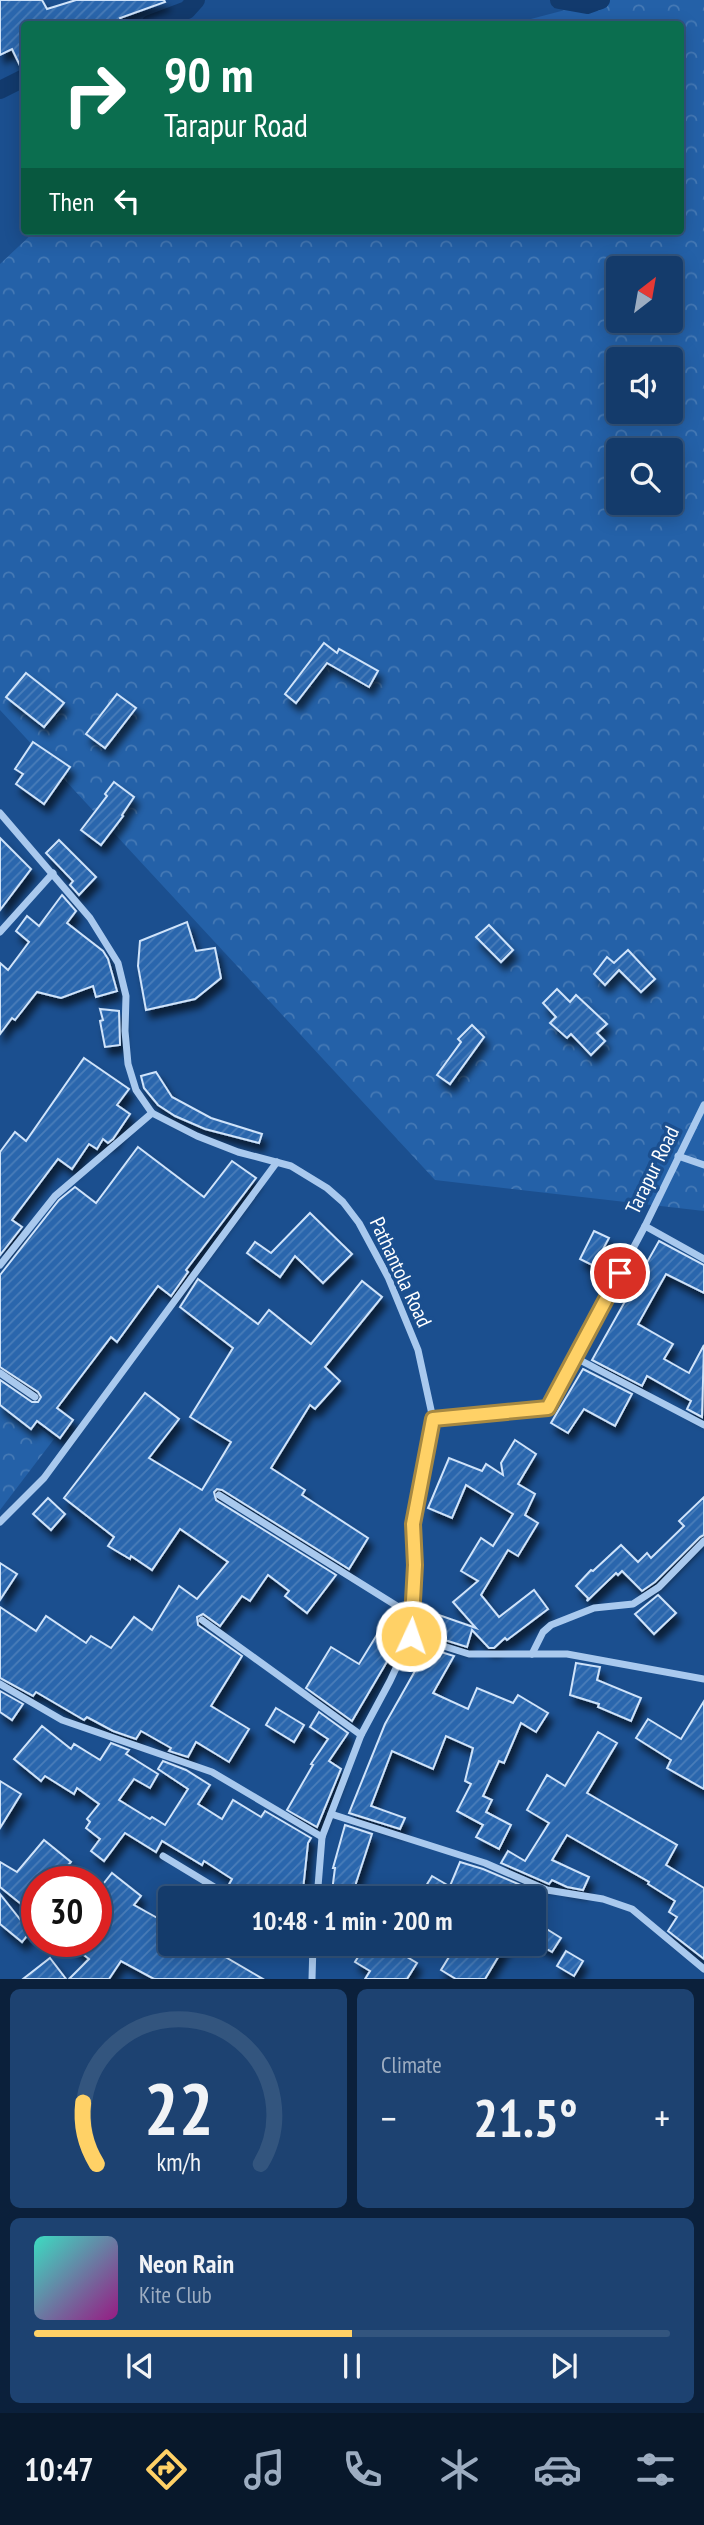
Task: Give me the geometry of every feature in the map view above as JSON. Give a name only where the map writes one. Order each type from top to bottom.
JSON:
[{"type":"street","points":[[0,813],[90,918],[118,963],[126,996],[128,1064],[136,1090],[152,1113],[55,1196],[0,1265]]},
{"type":"street","points":[[0,932],[53,873]]},
{"type":"street","name":"Tarapur Road","points":[[433,1419],[548,1408],[645,1226],[704,1105]]},
{"type":"street","name":"Pathantola Road","points":[[152,1113],[197,1136],[238,1152],[291,1166],[327,1188],[343,1202],[359,1223],[388,1277],[418,1350],[433,1419],[413,1524],[415,1565],[411,1636],[360,1735],[322,1837],[318,1886]]},
{"type":"street","points":[[678,1156],[704,1165]]},
{"type":"street","points":[[0,1522],[44,1478],[277,1162]]},
{"type":"street","points":[[645,1226],[704,1259]]},
{"type":"street","points":[[576,1358],[704,1425]]},
{"type":"street","points":[[0,1373],[35,1397]]},
{"type":"street","points":[[219,1495],[413,1616]]},
{"type":"street","points":[[532,1654],[543,1632],[551,1625],[594,1608],[633,1604],[659,1587],[704,1541]]},
{"type":"street","points":[[202,1620],[360,1735]]},
{"type":"street","points":[[411,1636],[469,1654],[567,1654],[704,1679]]},
{"type":"street","points":[[0,1684],[62,1720],[212,1772],[322,1837]]},
{"type":"street","points":[[331,1814],[485,1863],[547,1889],[603,1899],[632,1909],[704,1969]]},
{"type":"street","points":[[163,1856],[213,1886]]},
{"type":"street","points":[[312,1979],[313,1956]]},
{"type":"green space","points":[[603,0],[704,0],[704,1211],[435,1180],[0,710],[0,264],[31,235],[684,235],[684,21],[523,21]]},
{"type":"green space","points":[[0,1395],[54,1439],[0,1510]]},
{"type":"building","points":[[0,0],[42,0],[47,9],[76,0],[165,2],[120,18],[122,21],[21,21],[21,68],[12,49],[0,55]]},
{"type":"building","points":[[324,643],[337,653],[339,649],[378,671],[369,687],[327,663],[296,703],[285,694]]},
{"type":"building","points":[[26,673],[64,703],[44,727],[6,697]]},
{"type":"building","points":[[117,694],[136,708],[105,748],[86,734]]},
{"type":"building","points":[[33,742],[70,767],[44,804],[16,784],[23,774],[15,769]]},
{"type":"building","points":[[114,782],[134,797],[101,845],[81,830],[107,796],[105,794]]},
{"type":"building","points":[[0,838],[31,869],[0,910]]},
{"type":"building","points":[[59,840],[96,877],[79,895],[70,885],[73,881],[46,853]]},
{"type":"building","points":[[62,895],[76,911],[67,923],[103,951],[117,991],[96,997],[93,986],[61,998],[37,992],[0,1034],[0,963],[8,970],[29,942],[16,931],[27,916],[39,926]]},
{"type":"building","points":[[187,922],[196,951],[215,948],[221,978],[195,999],[146,1010],[138,966],[140,941]]},
{"type":"building","points":[[489,925],[513,950],[501,962],[476,937]]},
{"type":"building","points":[[628,950],[655,979],[641,992],[619,970],[605,985],[594,974],[607,957],[614,963]]},
{"type":"building","points":[[557,989],[570,1002],[576,995],[607,1024],[597,1033],[605,1041],[591,1055],[571,1034],[567,1038],[550,1023],[556,1017],[543,1003]]},
{"type":"building","points":[[100,1009],[119,1011],[120,1045],[105,1047]]},
{"type":"building","points":[[472,1025],[484,1037],[450,1084],[437,1075],[461,1042],[458,1039]]},
{"type":"building","points":[[84,1058],[129,1089],[117,1105],[130,1114],[108,1143],[103,1139],[97,1149],[89,1144],[72,1169],[58,1159],[12,1220],[22,1227],[0,1255],[0,1152],[15,1132],[26,1141]]},
{"type":"building","points":[[156,1072],[172,1097],[211,1118],[262,1134],[259,1143],[205,1129],[158,1105],[144,1088],[141,1076]]},
{"type":"building","points":[[138,1147],[204,1197],[232,1161],[256,1178],[186,1270],[188,1272],[171,1296],[158,1286],[117,1342],[111,1337],[57,1408],[73,1420],[60,1438],[37,1421],[31,1429],[0,1405],[0,1380],[32,1402],[38,1402],[41,1397],[38,1392],[0,1367],[0,1275],[59,1200],[75,1187],[96,1203]]},
{"type":"building","points":[[310,1213],[352,1254],[323,1283],[295,1256],[280,1277],[247,1253],[255,1242],[271,1253]]},
{"type":"building","points":[[594,1231],[609,1238],[594,1266],[580,1259]]},
{"type":"building","points":[[659,1241],[704,1265],[704,1293],[666,1274],[638,1324],[673,1344],[664,1359],[689,1373],[704,1345],[702,1417],[687,1409],[691,1401],[647,1376],[642,1386],[592,1360]]},
{"type":"building","points":[[198,1279],[258,1324],[269,1310],[311,1344],[362,1281],[382,1297],[325,1367],[340,1381],[315,1409],[310,1405],[271,1468],[305,1490],[302,1495],[368,1538],[349,1569],[222,1490],[217,1489],[214,1492],[216,1500],[336,1575],[307,1613],[285,1596],[289,1591],[268,1575],[250,1601],[242,1596],[220,1626],[203,1614],[197,1617],[198,1625],[242,1656],[211,1706],[249,1729],[229,1762],[196,1742],[188,1757],[169,1751],[171,1748],[141,1731],[136,1739],[113,1731],[87,1717],[84,1720],[36,1692],[33,1696],[0,1678],[0,1607],[36,1631],[46,1616],[86,1643],[91,1636],[111,1648],[134,1617],[152,1630],[179,1586],[197,1599],[228,1562],[180,1529],[152,1570],[131,1556],[130,1559],[108,1546],[114,1537],[64,1498],[145,1393],[179,1419],[149,1458],[202,1490],[231,1442],[190,1417],[233,1348],[180,1307]]},
{"type":"building","points":[[583,1369],[632,1394],[615,1426],[584,1409],[568,1433],[551,1423]]},
{"type":"building","points":[[515,1440],[536,1454],[518,1484],[535,1494],[525,1515],[538,1523],[518,1556],[508,1550],[481,1595],[499,1617],[534,1590],[548,1609],[494,1648],[489,1648],[472,1630],[467,1647],[432,1636],[439,1615],[476,1628],[453,1602],[478,1581],[461,1571],[481,1538],[493,1546],[513,1514],[466,1485],[452,1518],[428,1508],[449,1458],[482,1471],[486,1464],[503,1475],[501,1463]]},
{"type":"building","points":[[704,1497],[704,1535],[655,1582],[642,1591],[622,1571],[618,1575],[616,1573],[587,1601],[588,1598],[576,1586],[591,1570],[621,1545],[638,1562],[647,1553],[651,1558],[684,1526],[679,1521]]},
{"type":"building","points":[[48,1498],[65,1514],[51,1530],[33,1514]]},
{"type":"building","points":[[0,1563],[17,1574],[0,1600]]},
{"type":"building","points":[[658,1595],[676,1613],[654,1634],[635,1614]]},
{"type":"building","points":[[386,1620],[405,1631],[352,1721],[306,1688],[331,1647],[359,1664]]},
{"type":"building","points":[[428,1648],[454,1656],[433,1693],[468,1709],[477,1688],[513,1703],[518,1695],[548,1713],[536,1732],[521,1723],[504,1763],[499,1761],[483,1796],[492,1800],[486,1812],[511,1825],[499,1849],[476,1837],[483,1825],[457,1811],[471,1784],[465,1781],[473,1748],[446,1736],[433,1769],[392,1751],[371,1806],[405,1818],[400,1829],[349,1813],[385,1724]]},
{"type":"building","points":[[576,1663],[600,1667],[597,1680],[641,1698],[631,1721],[598,1707],[599,1704],[570,1695]]},
{"type":"building","points":[[0,1691],[23,1704],[12,1720],[0,1712]]},
{"type":"building","points":[[704,1701],[704,1789],[667,1768],[671,1760],[636,1738],[648,1719],[681,1739]]},
{"type":"building","points":[[276,1708],[304,1725],[294,1742],[266,1725]]},
{"type":"building","points":[[319,1712],[348,1733],[329,1761],[341,1769],[317,1827],[287,1810],[313,1765],[311,1764],[328,1739],[310,1727]]},
{"type":"building","points":[[42,1726],[71,1749],[74,1744],[100,1760],[111,1743],[129,1750],[126,1754],[158,1774],[150,1788],[134,1779],[119,1800],[165,1825],[188,1789],[158,1769],[163,1761],[186,1770],[210,1785],[198,1804],[222,1819],[233,1800],[261,1817],[265,1811],[311,1838],[308,1843],[303,1886],[228,1886],[232,1879],[204,1861],[202,1865],[162,1841],[156,1852],[125,1833],[104,1861],[91,1851],[100,1839],[86,1828],[90,1822],[87,1819],[99,1804],[77,1788],[74,1794],[45,1776],[41,1781],[14,1759]]},
{"type":"building","points":[[598,1732],[617,1743],[587,1793],[677,1845],[666,1865],[704,1888],[704,1959],[668,1931],[677,1917],[669,1912],[675,1901],[648,1884],[649,1882],[567,1835],[552,1860],[589,1877],[583,1890],[552,1880],[549,1884],[501,1863],[508,1851],[525,1861],[549,1823],[527,1810],[547,1775],[565,1786]]},
{"type":"building","points":[[0,1781],[21,1794],[0,1828]]},
{"type":"building","points":[[345,1825],[372,1834],[356,1886],[333,1886],[333,1868]]},
{"type":"building","points":[[44,1840],[71,1862],[68,1866],[22,1866]]},
{"type":"building","points":[[0,1862],[17,1872],[21,1867],[21,1904],[0,1887]]},
{"type":"building","points":[[460,1862],[523,1886],[450,1886]]},
{"type":"building","points":[[112,1873],[141,1896],[134,1905],[158,1918],[158,1956],[224,1956],[263,1979],[154,1979],[121,1961],[109,1979],[69,1979],[89,1959],[86,1957],[112,1957]]},
{"type":"building","points":[[432,1876],[449,1886],[426,1886]]},
{"type":"building","points":[[0,1894],[21,1921],[21,1941],[0,1924]]},
{"type":"building","points":[[546,1929],[561,1938],[552,1952],[546,1949]]},
{"type":"building","points":[[566,1951],[583,1961],[574,1976],[557,1966]]},
{"type":"building","points":[[359,1956],[405,1956],[417,1963],[407,1979],[365,1979],[370,1971],[355,1962]]},
{"type":"building","points":[[450,1956],[499,1956],[485,1979],[456,1979],[441,1970]]},
{"type":"building","points":[[50,1958],[66,1979],[23,1979]]},
{"type":"waterway","points":[[158,21],[187,10],[196,0]]},
{"type":"waterway","points":[[559,0],[587,5],[601,0]]},
{"type":"waterway","points":[[0,90],[21,80]]},
{"type":"route","points":[[411,1636],[415,1565],[413,1524],[433,1419],[548,1408],[620,1273]]}]
